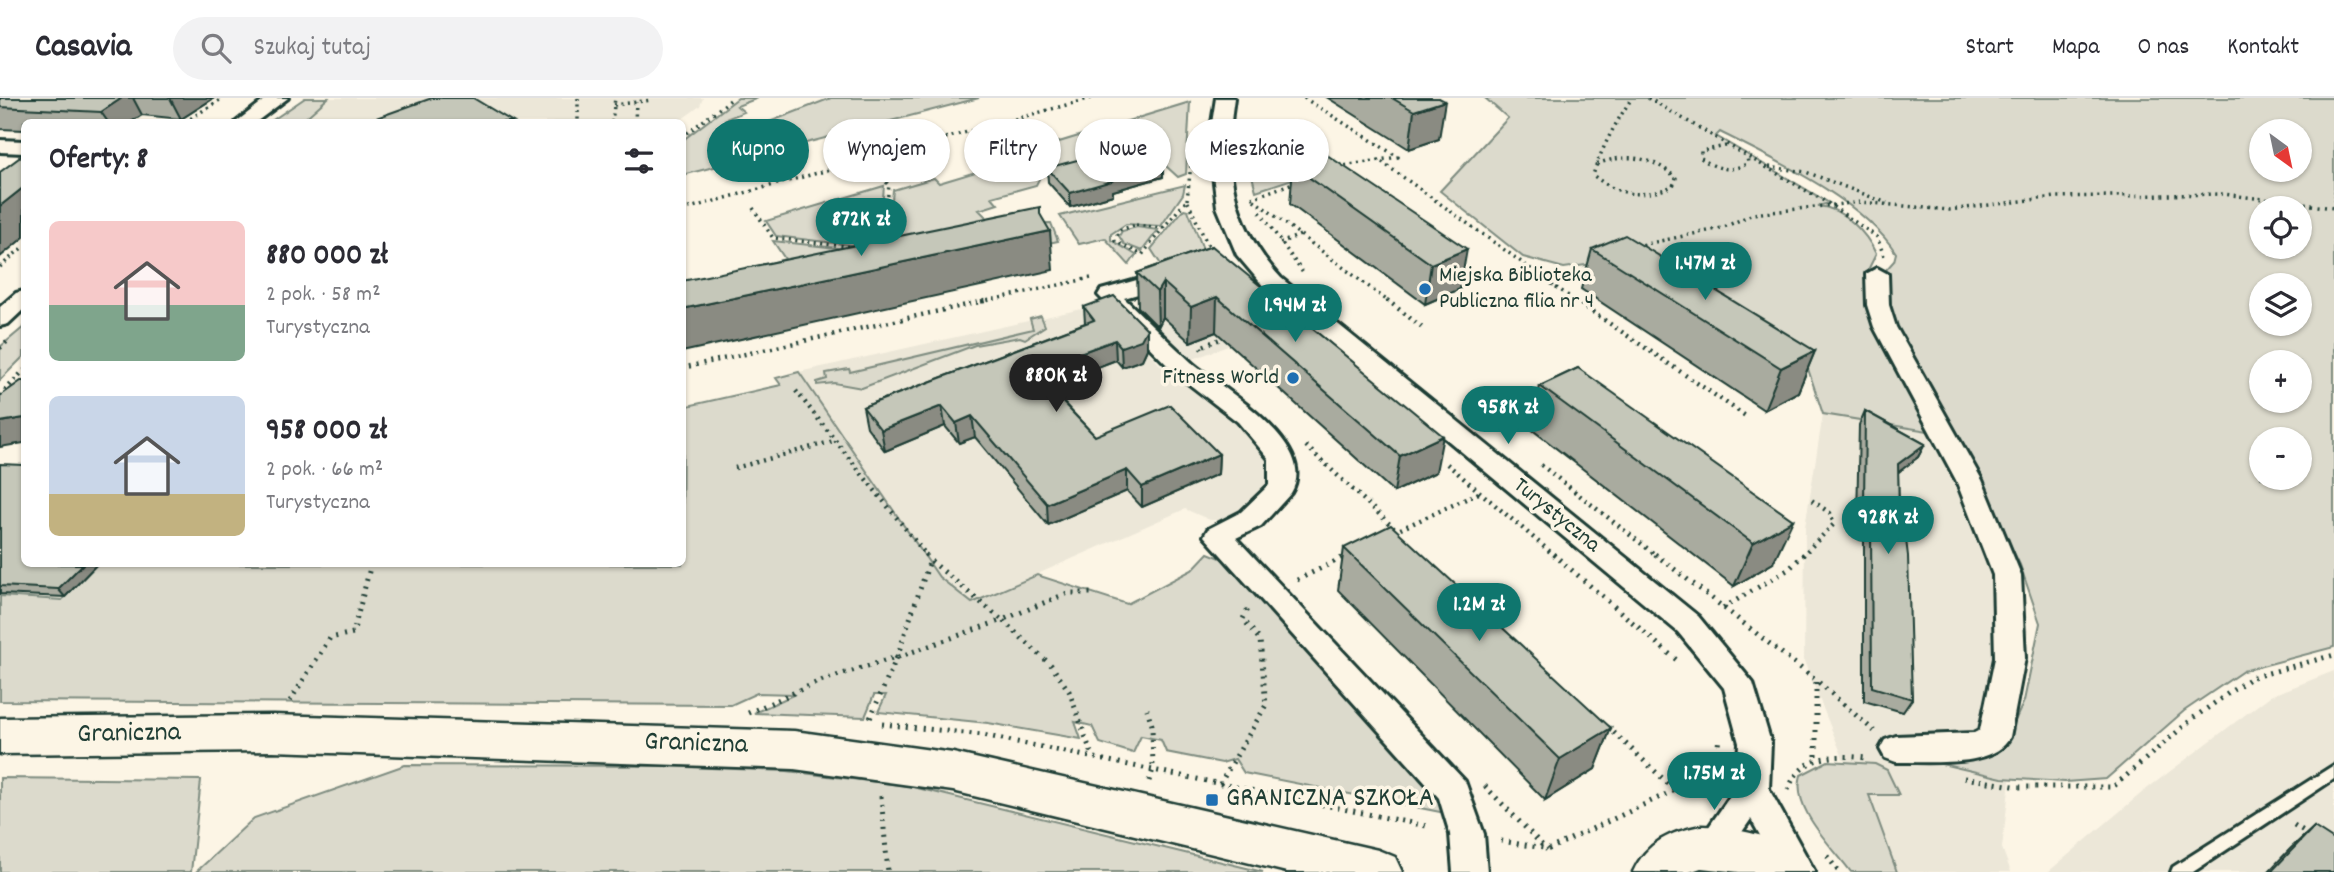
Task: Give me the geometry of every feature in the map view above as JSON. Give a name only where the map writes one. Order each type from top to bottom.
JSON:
[{"type":"street","points":[[249,119],[279,98]]},
{"type":"street","name":"Turystyczna","points":[[1225,98],[1218,142],[1227,207],[1248,255],[1273,283],[1688,624],[1738,683],[1755,743],[1753,790]]},
{"type":"street","points":[[0,146],[21,147]]},
{"type":"street","points":[[1217,264],[1248,255]]},
{"type":"street","points":[[1193,271],[1109,295],[1184,369],[1247,416],[1282,458],[1282,487],[1251,519],[1218,536],[1454,791],[1466,834],[1470,872]]},
{"type":"street","points":[[1877,274],[1878,305],[1885,327],[1969,480],[2007,575],[2010,606],[2010,658],[1994,737],[1979,746],[1896,750]]},
{"type":"street","points":[[0,319],[21,301]]},
{"type":"street","name":"Graniczna","points":[[0,736],[273,733],[794,750],[868,735],[953,772],[1378,872]]},
{"type":"street","points":[[1712,847],[1753,790],[1798,872]]},
{"type":"street","points":[[1657,872],[1684,852],[1712,847],[1745,851],[1787,872]]},
{"type":"lane","points":[[2179,872],[2334,771]]},
{"type":"path","points":[[190,119],[223,98]]},
{"type":"path","points":[[578,98],[578,119]]},
{"type":"path","points":[[612,119],[615,98]]},
{"type":"path","points":[[686,134],[733,98]]},
{"type":"path","points":[[686,209],[1092,98]]},
{"type":"path","points":[[1304,98],[1398,157],[1382,162],[1351,162],[1329,170]]},
{"type":"path","points":[[1597,164],[1615,158],[1645,159],[1668,170],[1676,178],[1673,186],[1662,192],[1636,196],[1605,186],[1593,175],[1597,164],[1632,98]]},
{"type":"path","points":[[1648,98],[1829,204],[1877,237],[1884,252],[1884,259],[1875,267],[1877,274]]},
{"type":"path","points":[[614,105],[652,100]]},
{"type":"path","points":[[635,119],[636,102]]},
{"type":"path","points":[[1727,146],[1713,146],[1701,151],[1701,158],[1711,166],[1728,170],[1741,168],[1748,163],[1748,157]]},
{"type":"path","points":[[1382,162],[1552,285],[1747,417]]},
{"type":"path","points":[[1765,166],[1807,172],[1902,208]]},
{"type":"path","points":[[886,182],[889,185],[881,250],[895,248]]},
{"type":"path","points":[[1251,198],[1295,182]]},
{"type":"path","points":[[1626,251],[1638,245],[1722,228],[1753,214],[1860,202],[1902,208],[1949,210],[2055,197],[2223,194],[2334,208]]},
{"type":"path","points":[[1251,198],[1423,328]]},
{"type":"path","points":[[1251,198],[1280,243],[1303,272],[1331,297],[1303,307]]},
{"type":"path","points":[[1163,228],[1128,226],[1119,230],[1115,240],[1142,254],[1187,200],[1217,264]]},
{"type":"path","points":[[753,208],[773,238],[854,247]]},
{"type":"path","points":[[1280,243],[1300,235]]},
{"type":"path","points":[[0,267],[21,249]]},
{"type":"path","points":[[1552,285],[1601,262]]},
{"type":"path","points":[[686,367],[1098,277]]},
{"type":"path","points":[[1210,356],[1200,346],[1237,333]]},
{"type":"path","points":[[0,396],[21,373]]},
{"type":"path","points":[[796,391],[930,560],[1051,665],[1069,691],[1092,755]]},
{"type":"path","points":[[1298,439],[1407,540]]},
{"type":"path","points":[[735,468],[834,441]]},
{"type":"path","points":[[1439,458],[1686,668]]},
{"type":"path","points":[[1540,464],[1816,680],[1896,750]]},
{"type":"path","points":[[1723,608],[1789,569],[1835,524],[1830,513],[1810,499]]},
{"type":"path","points":[[888,872],[868,735],[930,560]]},
{"type":"path","points":[[302,705],[288,704],[330,638],[353,633],[370,567]]},
{"type":"path","points":[[751,718],[738,717],[820,681],[1002,620],[1068,593],[1094,593]]},
{"type":"path","points":[[1956,775],[2019,787],[2113,787],[2192,719],[2250,678],[2334,655]]},
{"type":"path","points":[[1816,680],[1816,757]]},
{"type":"path","points":[[1137,816],[1153,770],[1152,725],[1147,709]]},
{"type":"path","points":[[1605,725],[1675,790]]},
{"type":"path","points":[[868,735],[983,735],[1092,755],[1153,770],[1547,850],[1675,790],[1714,776],[1721,725]]},
{"type":"path","points":[[1786,800],[1789,783],[1799,767],[1816,757],[1870,758]]},
{"type":"path","points":[[2274,811],[2314,838]]},
{"type":"shaded area","points":[[305,98],[328,98],[304,119],[274,119]]},
{"type":"shaded area","points":[[328,98],[703,98],[700,106],[682,119],[307,119]]},
{"type":"shaded area","points":[[738,98],[758,98],[737,106],[744,112],[726,119],[710,119]]},
{"type":"shaded area","points":[[831,98],[979,98],[898,119],[823,119],[823,139],[809,142],[809,119],[777,119]]},
{"type":"shaded area","points":[[1485,98],[2334,98],[2334,647],[2243,671],[2184,711],[2106,779],[2065,782],[2002,778],[1933,762],[1990,755],[2006,741],[2024,701],[2040,623],[2020,565],[1980,484],[1922,383],[1885,306],[1890,288],[1885,271],[1894,261],[1896,253],[1881,233],[1862,215],[1816,183],[1720,132],[1716,136],[1829,203],[1818,206],[1845,216],[1866,238],[1876,254],[1865,276],[1867,308],[1934,432],[1823,414],[1808,369],[1651,271],[1629,259],[1564,268],[1523,257],[1440,191],[1508,118]]},
{"type":"shaded area","points":[[1190,102],[1189,119],[1185,119],[1185,174],[1178,177],[1171,171],[1171,119],[1134,119]]},
{"type":"shaded area","points":[[707,122],[707,169],[686,174],[686,138]]},
{"type":"shaded area","points":[[1075,137],[1075,165],[1061,169],[1061,141]]},
{"type":"shaded area","points":[[964,176],[964,182],[1038,182],[1036,185],[992,197],[998,204],[979,210],[993,224],[1051,223],[1058,241],[686,319],[686,287],[785,259],[773,241],[874,252],[887,248],[893,190],[920,182],[939,183],[950,182]]},
{"type":"shaded area","points":[[1254,182],[1283,182],[1256,191]]},
{"type":"shaded area","points":[[1185,185],[1183,194],[1161,226],[1126,224],[1111,234],[1111,240],[1136,255],[1129,265],[1105,238],[1079,244],[1060,216]]},
{"type":"shaded area","points":[[884,186],[879,243],[868,247],[776,236],[766,221]]},
{"type":"shaded area","points":[[1184,209],[1188,210],[1204,252],[1162,266],[1151,249]]},
{"type":"shaded area","points":[[1137,227],[1158,230],[1142,251],[1124,244],[1119,236],[1122,231]]},
{"type":"shaded area","points":[[1141,302],[1276,328],[1185,362],[1178,357]]},
{"type":"shaded area","points":[[1104,304],[1161,366],[1235,413],[1267,450],[1275,480],[1253,508],[1231,520],[1210,520],[1185,509],[960,608],[799,372]]},
{"type":"shaded area","points":[[1041,316],[1045,326],[1025,339],[1020,337],[975,345],[862,388],[834,383],[817,385],[817,382],[827,379],[826,373],[849,369],[850,372],[1033,329],[1030,319]]},
{"type":"shaded area","points":[[21,330],[21,359],[0,380],[0,347]]},
{"type":"shaded area","points":[[799,372],[939,577],[972,603],[1037,575],[1127,604],[1192,570],[1208,553],[1231,562],[1438,785],[1445,813],[1244,773],[1235,759],[1222,763],[1166,752],[1161,740],[1141,736],[1133,753],[1100,743],[1092,726],[1075,722],[1081,739],[988,723],[878,712],[886,695],[874,695],[865,717],[754,713],[795,694],[757,693],[731,705],[0,701],[0,596],[62,600],[94,567],[686,567],[686,406],[781,385],[776,378]]},
{"type":"shaded area","points":[[1823,414],[1953,435],[1984,491],[2028,631],[2002,848],[2011,872],[1889,872],[1804,661],[1805,527]]},
{"type":"shaded area","points":[[2334,671],[2334,872],[2048,872],[2144,791],[2270,696]]},
{"type":"shaded area","points":[[1828,761],[1875,764],[1887,770],[1899,795],[1869,795],[1897,872],[1851,872],[1807,814],[1799,788],[1801,775]]},
{"type":"shaded area","points":[[405,765],[662,766],[787,771],[909,786],[1263,872],[196,872],[254,818]]},
{"type":"shaded area","points":[[0,778],[201,780],[191,872],[0,872]]},
{"type":"building","points":[[0,98],[122,98],[101,112],[0,107]]},
{"type":"building","points":[[432,98],[473,98],[508,119],[373,119]]},
{"type":"building","points":[[1392,98],[1439,98],[1445,101],[1414,111]]},
{"type":"building","points":[[21,156],[21,189],[0,206],[0,172]]},
{"type":"building","points":[[1329,156],[1467,249],[1431,264],[1316,182],[1329,182]]},
{"type":"building","points":[[1075,161],[1075,182],[1108,182],[1070,193],[1060,182],[1061,164]]},
{"type":"building","points":[[1040,207],[1040,214],[1050,231],[686,308],[686,280]]},
{"type":"building","points":[[1625,235],[1815,351],[1781,368],[1592,249]]},
{"type":"building","points":[[1212,246],[1443,436],[1400,456],[1217,297],[1191,307],[1163,282],[1157,292],[1137,273]]},
{"type":"building","points":[[1114,296],[1147,329],[1141,340],[1121,347],[1115,340],[1045,366],[1060,382],[1048,387],[1095,436],[1170,405],[1219,454],[1142,487],[1127,470],[1047,504],[972,416],[956,423],[942,406],[881,430],[863,407],[1094,320],[1084,307]]},
{"type":"building","points":[[1578,368],[1793,520],[1753,543],[1540,386]]},
{"type":"building","points":[[21,381],[21,418],[0,422],[0,396]]},
{"type":"building","points":[[1865,411],[1925,444],[1898,464],[1899,514],[1903,515],[1908,556],[1912,699],[1872,687],[1871,526],[1867,526],[1868,507],[1864,506]]},
{"type":"building","points":[[0,464],[21,465],[21,567],[80,567],[58,589],[0,586]]},
{"type":"building","points":[[1391,525],[1611,728],[1560,759],[1344,548]]},
{"type":"building","points":[[2314,827],[2334,840],[2334,872],[2271,872]]},
{"type":"place","name":"Miejska Biblioteka Publiczna filia nr 4","points":[[1425,289]]},
{"type":"place","name":"Fitness World","points":[[1293,378]]},
{"type":"place","name":"GRANICZNA SZKOŁA","points":[[1212,800]]}]
